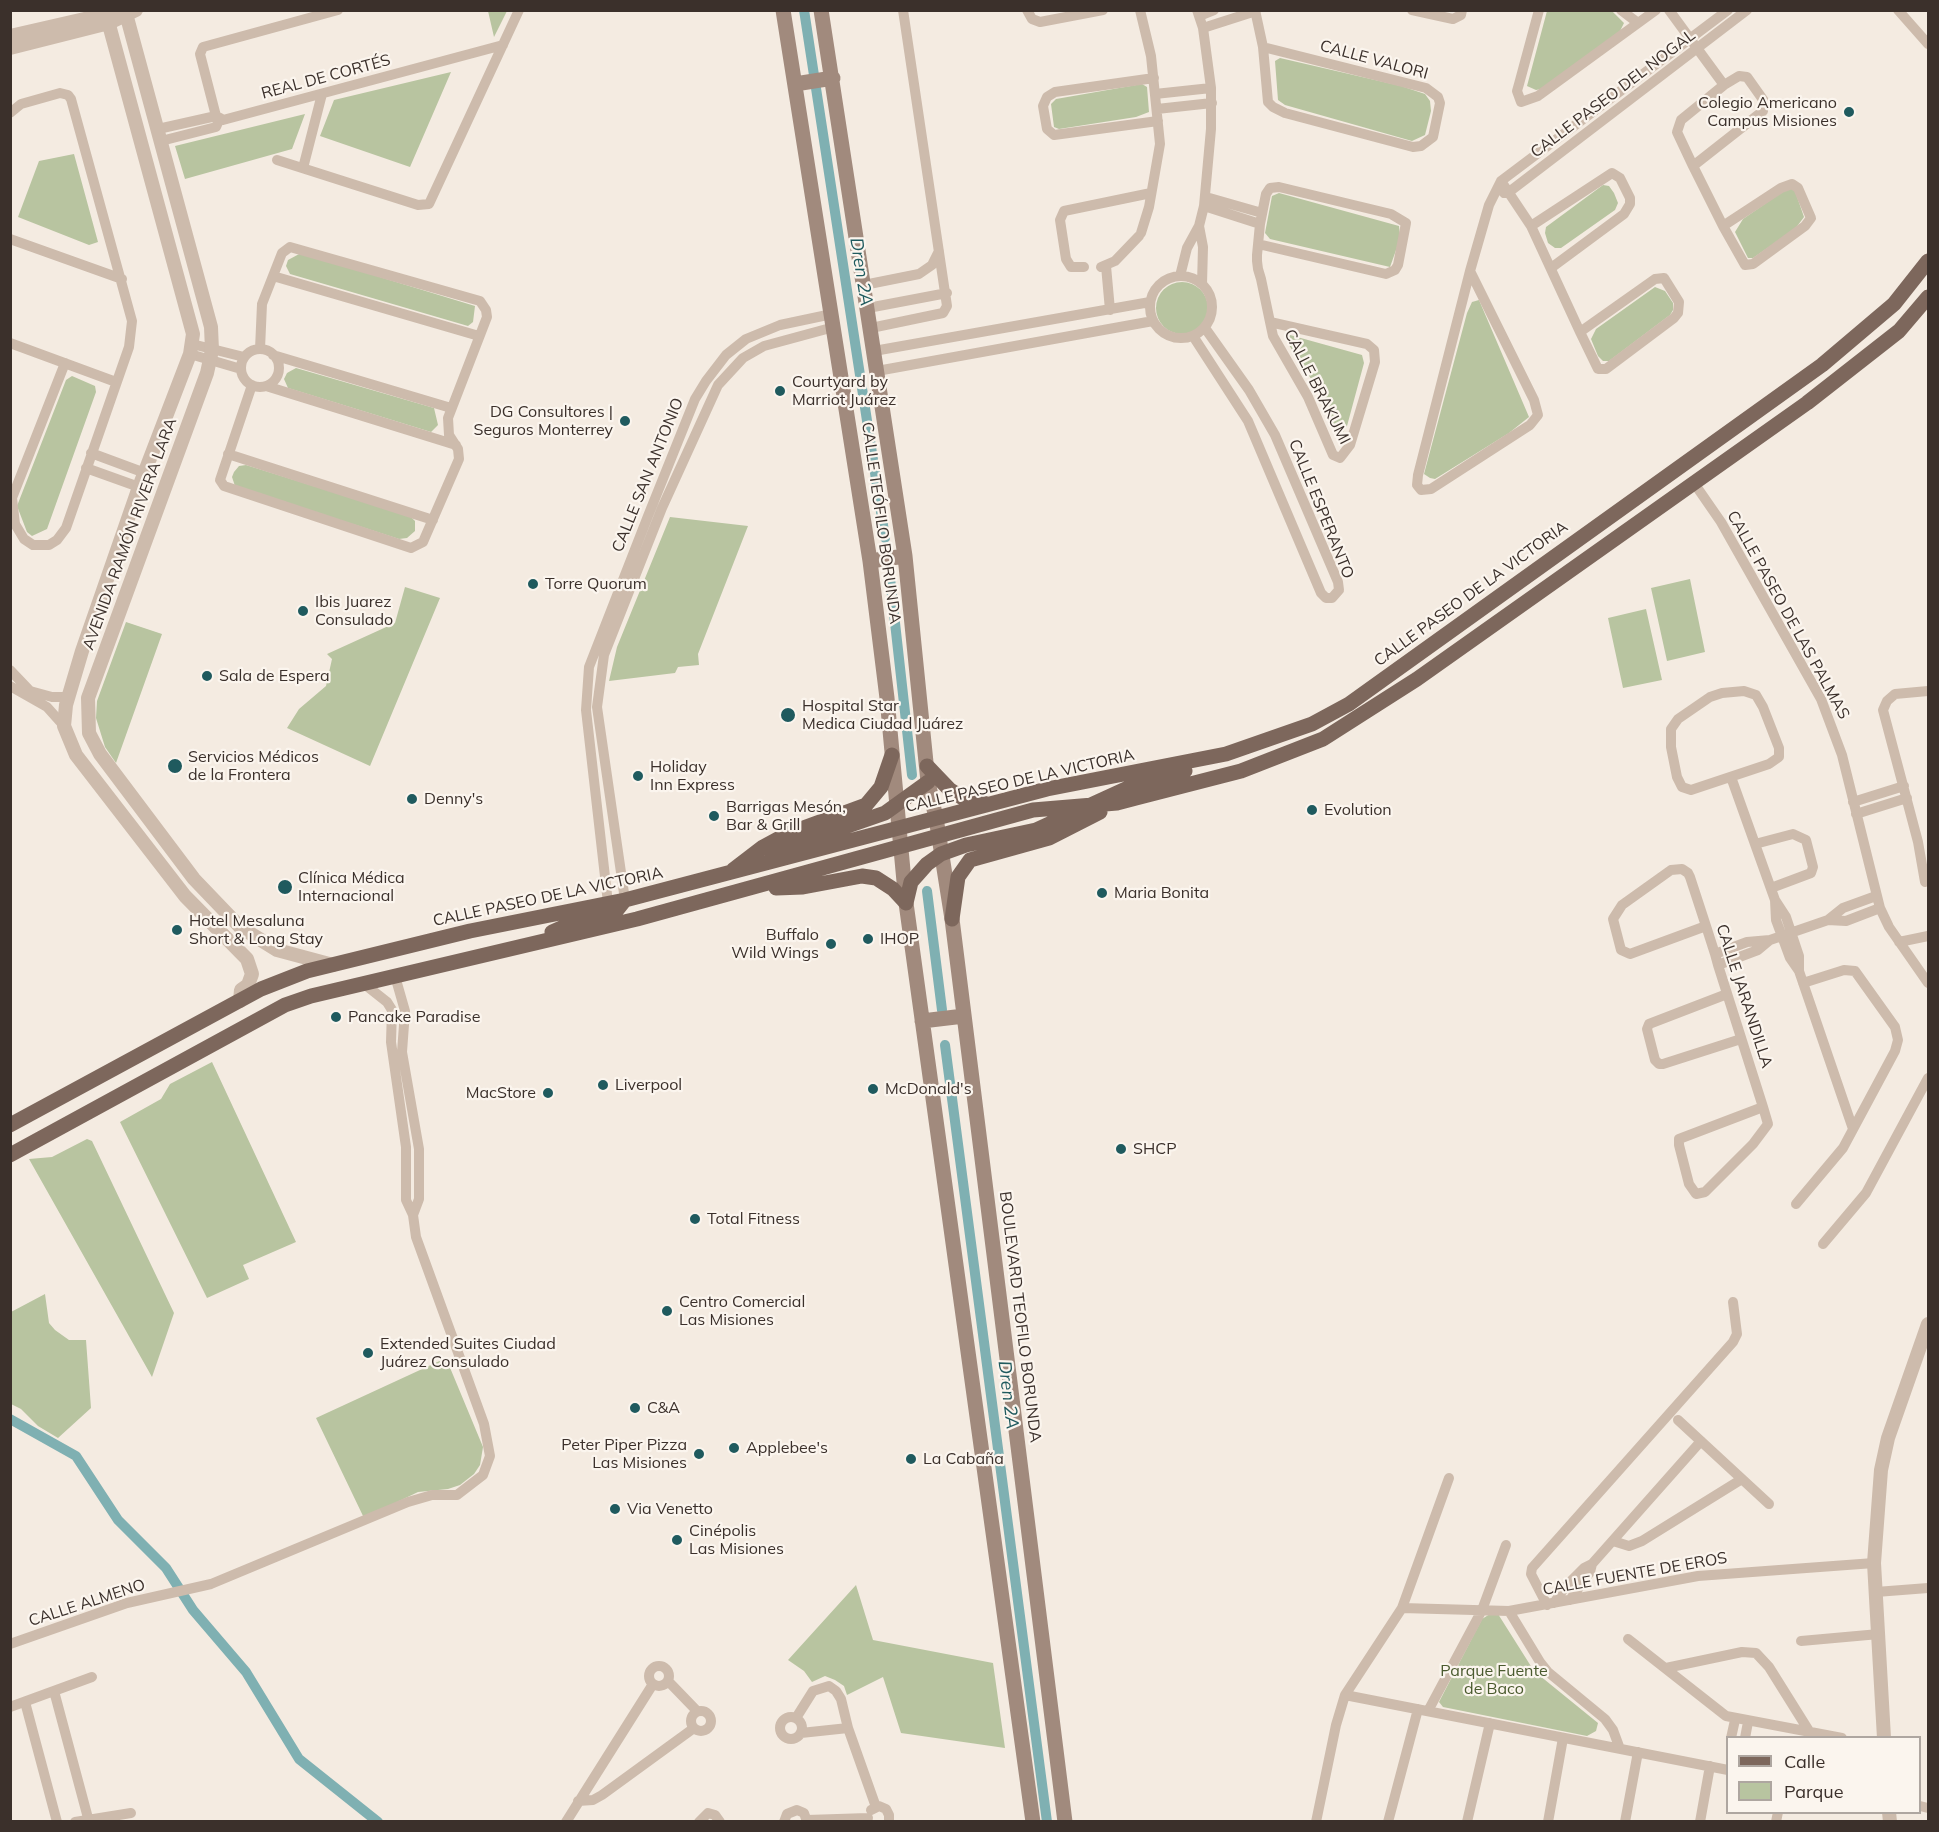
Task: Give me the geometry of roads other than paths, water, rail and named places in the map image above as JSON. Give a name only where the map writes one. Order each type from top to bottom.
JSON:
[{"type":"main road","name":"CALLE TEÓFILO BORUNDA","points":[[783,10],[800,83],[833,321],[870,561],[899,828]]},
{"type":"main road","name":"CALLE TEÓFILO BORUNDA","points":[[821,10],[829,78],[868,308],[906,556],[928,782],[936,818]]},
{"type":"main road","points":[[800,83],[829,78]]},
{"type":"main road","name":"CALLE PASEO DE LA VICTORIA","points":[[10,1125],[288,977],[470,931],[625,900],[987,804],[1226,754],[1290,734],[1331,715],[1822,365],[1894,304],[1929,261]]},
{"type":"main road","name":"CALLE PASEO DE LA VICTORIA","points":[[10,1155],[285,1005],[363,983],[637,919],[902,848],[1033,810],[1098,802],[1117,802],[1241,771],[1298,750],[1338,732],[1417,679],[1808,403],[1899,331],[1929,297]]},
{"type":"main road","points":[[1808,403],[1825,376],[1822,365]]},
{"type":"main road","points":[[870,561],[906,556]]},
{"type":"main road","points":[[1417,679],[1415,668],[1439,645],[1440,638]]},
{"type":"main road","points":[[906,903],[911,882],[927,864],[941,854],[966,845],[1036,830],[1138,784],[1196,769],[1226,754]]},
{"type":"main road","points":[[726,875],[763,847],[787,834],[866,805],[881,787],[892,755]]},
{"type":"main road","points":[[927,765],[950,790],[963,798],[987,804]]},
{"type":"main road","points":[[637,919],[651,905],[746,877],[766,864],[781,850],[793,844],[897,808],[928,782]]},
{"type":"main road","points":[[952,920],[955,886],[962,870],[970,860],[1049,838],[1117,802]]},
{"type":"main road","name":"BOULEVARD TEOFILO BORUNDA","points":[[936,818],[952,920],[1065,1821]]},
{"type":"main road","points":[[899,828],[906,903],[1032,1821]]},
{"type":"main road","points":[[755,888],[792,888],[862,876],[876,878],[893,889],[906,903]]},
{"type":"main road","points":[[540,941],[570,924],[616,911],[625,900]]},
{"type":"main road","points":[[922,1021],[964,1017]]},
{"type":"street","points":[[218,117],[200,54],[203,47],[338,10]]},
{"type":"street","points":[[277,160],[418,205],[429,204],[519,10]]},
{"type":"street","points":[[871,328],[943,313],[947,306],[947,293],[903,10]]},
{"type":"street","points":[[1027,10],[1032,19],[1040,22],[1103,10]]},
{"type":"street","points":[[1110,310],[1103,266],[1119,257],[1140,235],[1160,144],[1154,78],[1140,10]]},
{"type":"street","points":[[1180,276],[1187,248],[1199,226],[1205,202],[1212,103],[1203,28],[1198,13],[1214,10]]},
{"type":"street","points":[[1412,10],[1452,19],[1461,15],[1462,10]]},
{"type":"street","points":[[1539,10],[1519,84],[1521,102],[1538,96],[1656,10]]},
{"type":"street","points":[[1622,10],[1638,23]]},
{"type":"street","points":[[1669,10],[1724,85]]},
{"type":"street","name":"CALLE PASEO DEL NOGAL","points":[[1470,271],[1534,400],[1538,415],[1530,425],[1431,489],[1424,491],[1418,488],[1418,475],[1470,271],[1494,194],[1501,181],[1728,10]]},
{"type":"street","name":"CALLE PASEO DEL NOGAL","points":[[1494,194],[1509,192],[1698,50],[1747,10]]},
{"type":"street","points":[[1898,10],[1929,44]]},
{"type":"street","points":[[10,36],[129,11]]},
{"type":"street","name":"AVENIDA RAMÓN RIVERA LARA","points":[[91,739],[88,725],[88,698],[212,354],[211,327],[159,135],[129,11]]},
{"type":"street","points":[[1203,28],[1256,11],[1263,47]]},
{"type":"street","points":[[10,48],[106,15]]},
{"type":"street","name":"AVENIDA RAMÓN RIVERA LARA","points":[[106,15],[191,323],[191,349],[145,472],[68,697],[64,726],[72,748],[194,907],[236,946],[250,966],[251,980],[241,990],[240,1001]]},
{"type":"street","name":"REAL DE CORTÉS","points":[[159,135],[216,127],[218,117],[223,120],[503,45]]},
{"type":"street","name":"CALLE VALORI","points":[[1263,47],[1426,88],[1438,97],[1440,103],[1433,137],[1421,146],[1413,147],[1285,113],[1268,102],[1263,47]]},
{"type":"street","points":[[1693,165],[1757,117],[1765,107],[1747,77],[1739,76],[1724,85],[1681,120],[1677,132],[1693,165],[1723,226],[1745,264],[1753,264],[1809,222],[1811,213],[1798,188],[1792,184],[1781,188],[1723,226]]},
{"type":"street","points":[[1154,78],[1055,92],[1047,97],[1043,106],[1047,129],[1054,135],[1158,121]]},
{"type":"street","points":[[1155,94],[1211,88]]},
{"type":"street","points":[[10,113],[21,104],[60,93],[68,95],[71,99],[122,279],[133,328],[66,528],[57,540],[42,546],[27,542],[15,524],[12,498],[65,363]]},
{"type":"street","points":[[303,168],[322,94]]},
{"type":"street","points":[[1157,109],[1212,103]]},
{"type":"street","points":[[1531,226],[1612,173],[1620,178],[1630,198],[1630,204],[1624,214],[1551,268]]},
{"type":"street","points":[[1501,181],[1531,226],[1551,268],[1580,332],[1596,366],[1600,370],[1606,369],[1678,313],[1679,302],[1664,278],[1655,279],[1580,332]]},
{"type":"street","name":"CALLE BRAKUMI","points":[[1258,243],[1380,275],[1391,273],[1398,265],[1407,227],[1403,220],[1391,214],[1274,187],[1266,194],[1261,219],[1258,243],[1257,261],[1270,322],[1276,343],[1308,397],[1333,454],[1340,458],[1350,445],[1375,362],[1374,350],[1367,344],[1270,322]]},
{"type":"street","points":[[1084,267],[1075,268],[1068,263],[1062,214],[1069,209],[1151,193]]},
{"type":"street","points":[[1205,202],[1261,219]]},
{"type":"street","points":[[1199,226],[1203,247],[1202,284]]},
{"type":"street","points":[[10,239],[122,279]]},
{"type":"street","points":[[252,385],[220,480],[227,489],[411,548],[423,542],[459,459],[448,426],[451,408],[487,317],[486,310],[480,301],[294,247],[282,253],[262,304],[260,349]]},
{"type":"street","points":[[864,285],[919,274],[932,265],[939,251]]},
{"type":"street","points":[[273,276],[479,336]]},
{"type":"street","points":[[1180,276],[1192,278],[1202,284],[1209,294],[1212,306],[1211,318],[1205,328],[1193,336],[1181,339],[1170,337],[1160,330],[1153,321],[1150,302],[1158,287],[1172,277],[1180,276]]},
{"type":"street","points":[[868,308],[947,293]]},
{"type":"street","points":[[874,351],[1150,302]]},
{"type":"street","name":"CALLE SAN ANTONIO","points":[[625,900],[597,706],[604,655],[667,497],[717,385],[738,363],[764,346],[833,321]]},
{"type":"street","name":"CALLE SAN ANTONIO","points":[[609,903],[586,710],[589,667],[695,399],[706,381],[726,355],[746,339],[780,325],[833,321]]},
{"type":"street","points":[[877,371],[1153,321]]},
{"type":"street","name":"CALLE ESPERANTO","points":[[1193,336],[1248,421],[1321,593],[1326,598],[1332,598],[1337,594],[1339,587],[1263,412],[1205,328]]},
{"type":"street","points":[[10,344],[116,382]]},
{"type":"street","points":[[191,349],[242,363]]},
{"type":"street","points":[[451,408],[273,355],[260,349],[251,351],[242,363],[244,379],[252,385],[266,386],[456,445]]},
{"type":"street","points":[[266,386],[275,379],[278,369],[273,355]]},
{"type":"street","points":[[91,453],[145,472]]},
{"type":"street","points":[[228,454],[433,520]]},
{"type":"street","points":[[86,468],[140,487]]},
{"type":"street","name":"CALLE PASEO DE LAS PALMAS","points":[[1694,483],[1721,522],[1821,699],[1842,755],[1880,908],[1899,942],[1929,983]]},
{"type":"street","points":[[1304,552],[1321,543]]},
{"type":"street","points":[[102,599],[121,606]]},
{"type":"street","points":[[10,670],[30,691],[52,697],[68,697]]},
{"type":"street","points":[[10,686],[47,707],[64,726]]},
{"type":"street","points":[[1744,691],[1756,695],[1779,748],[1776,761],[1731,777],[1691,790],[1682,787],[1677,777],[1671,747],[1671,729],[1678,719],[1694,707],[1722,693],[1744,691]]},
{"type":"street","points":[[1924,882],[1918,842],[1883,716],[1884,705],[1895,694],[1929,691]]},
{"type":"street","points":[[72,748],[91,739],[206,893],[240,927],[277,950],[333,964]]},
{"type":"street","points":[[1731,777],[1775,900],[1792,962],[1799,971],[1853,1129]]},
{"type":"street","points":[[1853,802],[1904,786]]},
{"type":"street","points":[[1856,814],[1906,798]]},
{"type":"street","points":[[1755,844],[1793,834],[1806,840],[1813,867],[1811,873],[1771,888]]},
{"type":"street","name":"CALLE JARANDILLA","points":[[1706,926],[1629,954],[1621,950],[1612,924],[1617,909],[1671,870],[1682,868],[1690,877],[1706,926],[1716,959],[1742,1040],[1763,1107],[1768,1124],[1753,1144],[1705,1192],[1696,1194],[1692,1190],[1678,1145],[1679,1139],[1763,1107]]},
{"type":"street","points":[[194,907],[206,893]]},
{"type":"street","points":[[1716,959],[1752,940],[1770,940],[1828,920],[1843,908],[1876,896]]},
{"type":"street","points":[[1828,920],[1846,921],[1880,908]]},
{"type":"street","points":[[1899,942],[1929,936]]},
{"type":"street","points":[[1796,1204],[1834,1162],[1895,1051],[1898,1040],[1895,1027],[1855,971],[1844,970],[1803,983]]},
{"type":"street","points":[[395,976],[405,1011],[402,1052],[419,1149],[419,1199],[413,1215]]},
{"type":"street","name":"CALLE ALMENO","points":[[10,1644],[127,1603],[187,1592],[211,1584],[408,1502],[432,1495],[457,1495],[483,1475],[490,1456],[484,1424],[416,1237],[413,1215],[406,1200],[405,1147],[391,1042],[392,1010],[387,1002],[363,983]]},
{"type":"street","points":[[1727,994],[1648,1024],[1647,1029],[1655,1059],[1659,1064],[1663,1064],[1742,1040]]},
{"type":"street","points":[[1823,1244],[1866,1193],[1929,1078]]},
{"type":"street","points":[[1701,1441],[1592,1564],[1584,1568],[1550,1604],[1531,1575],[1532,1568],[1733,1342],[1737,1334],[1733,1302]]},
{"type":"street","points":[[1884,1736],[1874,1563],[1883,1459],[1929,1324]]},
{"type":"street","points":[[1678,1420],[1769,1504]]},
{"type":"street","points":[[1316,1821],[1344,1695],[1402,1608],[1449,1478]]},
{"type":"street","points":[[1612,1541],[1629,1546],[1642,1541],[1742,1479]]},
{"type":"street","points":[[1388,1821],[1423,1710],[1482,1610],[1506,1545]]},
{"type":"street","name":"CALLE FUENTE DE EROS","points":[[1402,1608],[1464,1612],[1509,1611],[1708,1575],[1874,1563]]},
{"type":"street","points":[[1570,1600],[1590,1572],[1592,1564]]},
{"type":"street","points":[[1876,1592],[1929,1588]]},
{"type":"street","points":[[1509,1611],[1539,1662],[1605,1719],[1613,1730],[1620,1749]]},
{"type":"street","points":[[1800,1641],[1879,1634]]},
{"type":"street","points":[[1628,1639],[1718,1711],[1735,1720],[1836,1736]]},
{"type":"street","points":[[1666,1668],[1742,1652],[1756,1653],[1769,1667],[1809,1731]]},
{"type":"street","points":[[660,1666],[669,1671],[668,1682],[659,1686],[653,1684],[649,1674],[653,1668],[660,1666]]},
{"type":"street","points":[[10,1707],[92,1677]]},
{"type":"street","points":[[668,1682],[697,1711],[709,1714],[711,1723],[702,1731],[694,1728]]},
{"type":"street","points":[[566,1821],[653,1684]]},
{"type":"street","points":[[848,1728],[801,1733],[796,1738],[788,1739],[780,1730],[784,1720],[796,1718],[813,1691],[829,1686],[841,1699],[848,1728],[876,1807]]},
{"type":"street","points":[[54,1691],[88,1818]]},
{"type":"street","points":[[1344,1695],[1726,1769]]},
{"type":"street","points":[[25,1702],[57,1821]]},
{"type":"street","points":[[694,1728],[691,1719],[697,1711]]},
{"type":"street","points":[[796,1718],[801,1725],[801,1733]]},
{"type":"street","points":[[1731,1736],[1735,1720]]},
{"type":"street","points":[[1745,1736],[1748,1722]]},
{"type":"street","points":[[1467,1821],[1490,1724]]},
{"type":"street","points":[[578,1802],[586,1802],[602,1795],[694,1728]]},
{"type":"street","points":[[1548,1821],[1563,1738]]},
{"type":"street","points":[[1625,1821],[1638,1752]]},
{"type":"street","points":[[1700,1821],[1710,1766]]},
{"type":"street","points":[[784,1821],[787,1814],[793,1810],[804,1813],[807,1821],[868,1820],[870,1811],[876,1807]]},
{"type":"street","points":[[876,1807],[888,1811],[889,1821]]},
{"type":"street","points":[[75,1821],[131,1813]]},
{"type":"street","points":[[699,1821],[708,1814],[716,1815],[720,1821]]},
{"type":"waterway","name":"Dren 2A","points":[[804,10],[885,538]]},
{"type":"waterway","name":"Dren 2A","points":[[890,578],[912,775]]},
{"type":"waterway","name":"Dren 2A","points":[[927,891],[942,1010]]},
{"type":"waterway","name":"Dren 2A","points":[[945,1045],[1047,1822]]},
{"type":"waterway","points":[[10,1419],[76,1456],[118,1520],[166,1568],[193,1610],[246,1672],[299,1759],[378,1822]]},
{"type":"place","name":"Colegio Americano Campus Misiones","points":[[1849,112]]},
{"type":"place","name":"Courtyard by Marriot Juárez","points":[[780,391]]},
{"type":"place","name":"DG Consultores | Seguros Monterrey","points":[[625,421]]},
{"type":"place","name":"Torre Quorum","points":[[533,584]]},
{"type":"place","name":"Ibis Juarez Consulado","points":[[303,611]]},
{"type":"place","name":"Sala de Espera","points":[[207,676]]},
{"type":"place","name":"Hospital Star Medica Ciudad Juárez","points":[[788,715]]},
{"type":"place","name":"Servicios Médicos de la Frontera","points":[[175,766]]},
{"type":"place","name":"Holiday Inn Express","points":[[638,776]]},
{"type":"place","name":"Denny's","points":[[412,799]]},
{"type":"place","name":"Evolution","points":[[1312,810]]},
{"type":"place","name":"Barrigas Mesón, Bar & Grill","points":[[714,816]]},
{"type":"place","name":"Clínica Médica Internacional","points":[[285,887]]},
{"type":"place","name":"Maria Bonita","points":[[1102,893]]},
{"type":"place","name":"Hotel Mesaluna Short & Long Stay","points":[[177,930]]},
{"type":"place","name":"IHOP","points":[[868,939]]},
{"type":"place","name":"Buffalo Wild Wings","points":[[831,944]]},
{"type":"place","name":"Pancake Paradise","points":[[336,1017]]},
{"type":"place","name":"Liverpool","points":[[603,1085]]},
{"type":"place","name":"McDonald's","points":[[873,1089]]},
{"type":"place","name":"MacStore","points":[[548,1093]]},
{"type":"place","name":"SHCP","points":[[1121,1149]]},
{"type":"place","name":"Total Fitness","points":[[695,1219]]},
{"type":"place","name":"Centro Comercial Las Misiones","points":[[667,1311]]},
{"type":"place","name":"Extended Suites Ciudad Juárez Consulado","points":[[368,1353]]},
{"type":"place","name":"C&A","points":[[635,1408]]},
{"type":"place","name":"Applebee's","points":[[734,1448]]},
{"type":"place","name":"Peter Piper Pizza Las Misiones","points":[[699,1454]]},
{"type":"place","name":"La Cabaña","points":[[911,1459]]},
{"type":"place","name":"Via Venetto","points":[[615,1509]]},
{"type":"place","name":"Cinépolis Las Misiones","points":[[677,1540]]},
{"type":"park label","name":"Parque Fuente de Baco","points":[[1494,1680]]}]
